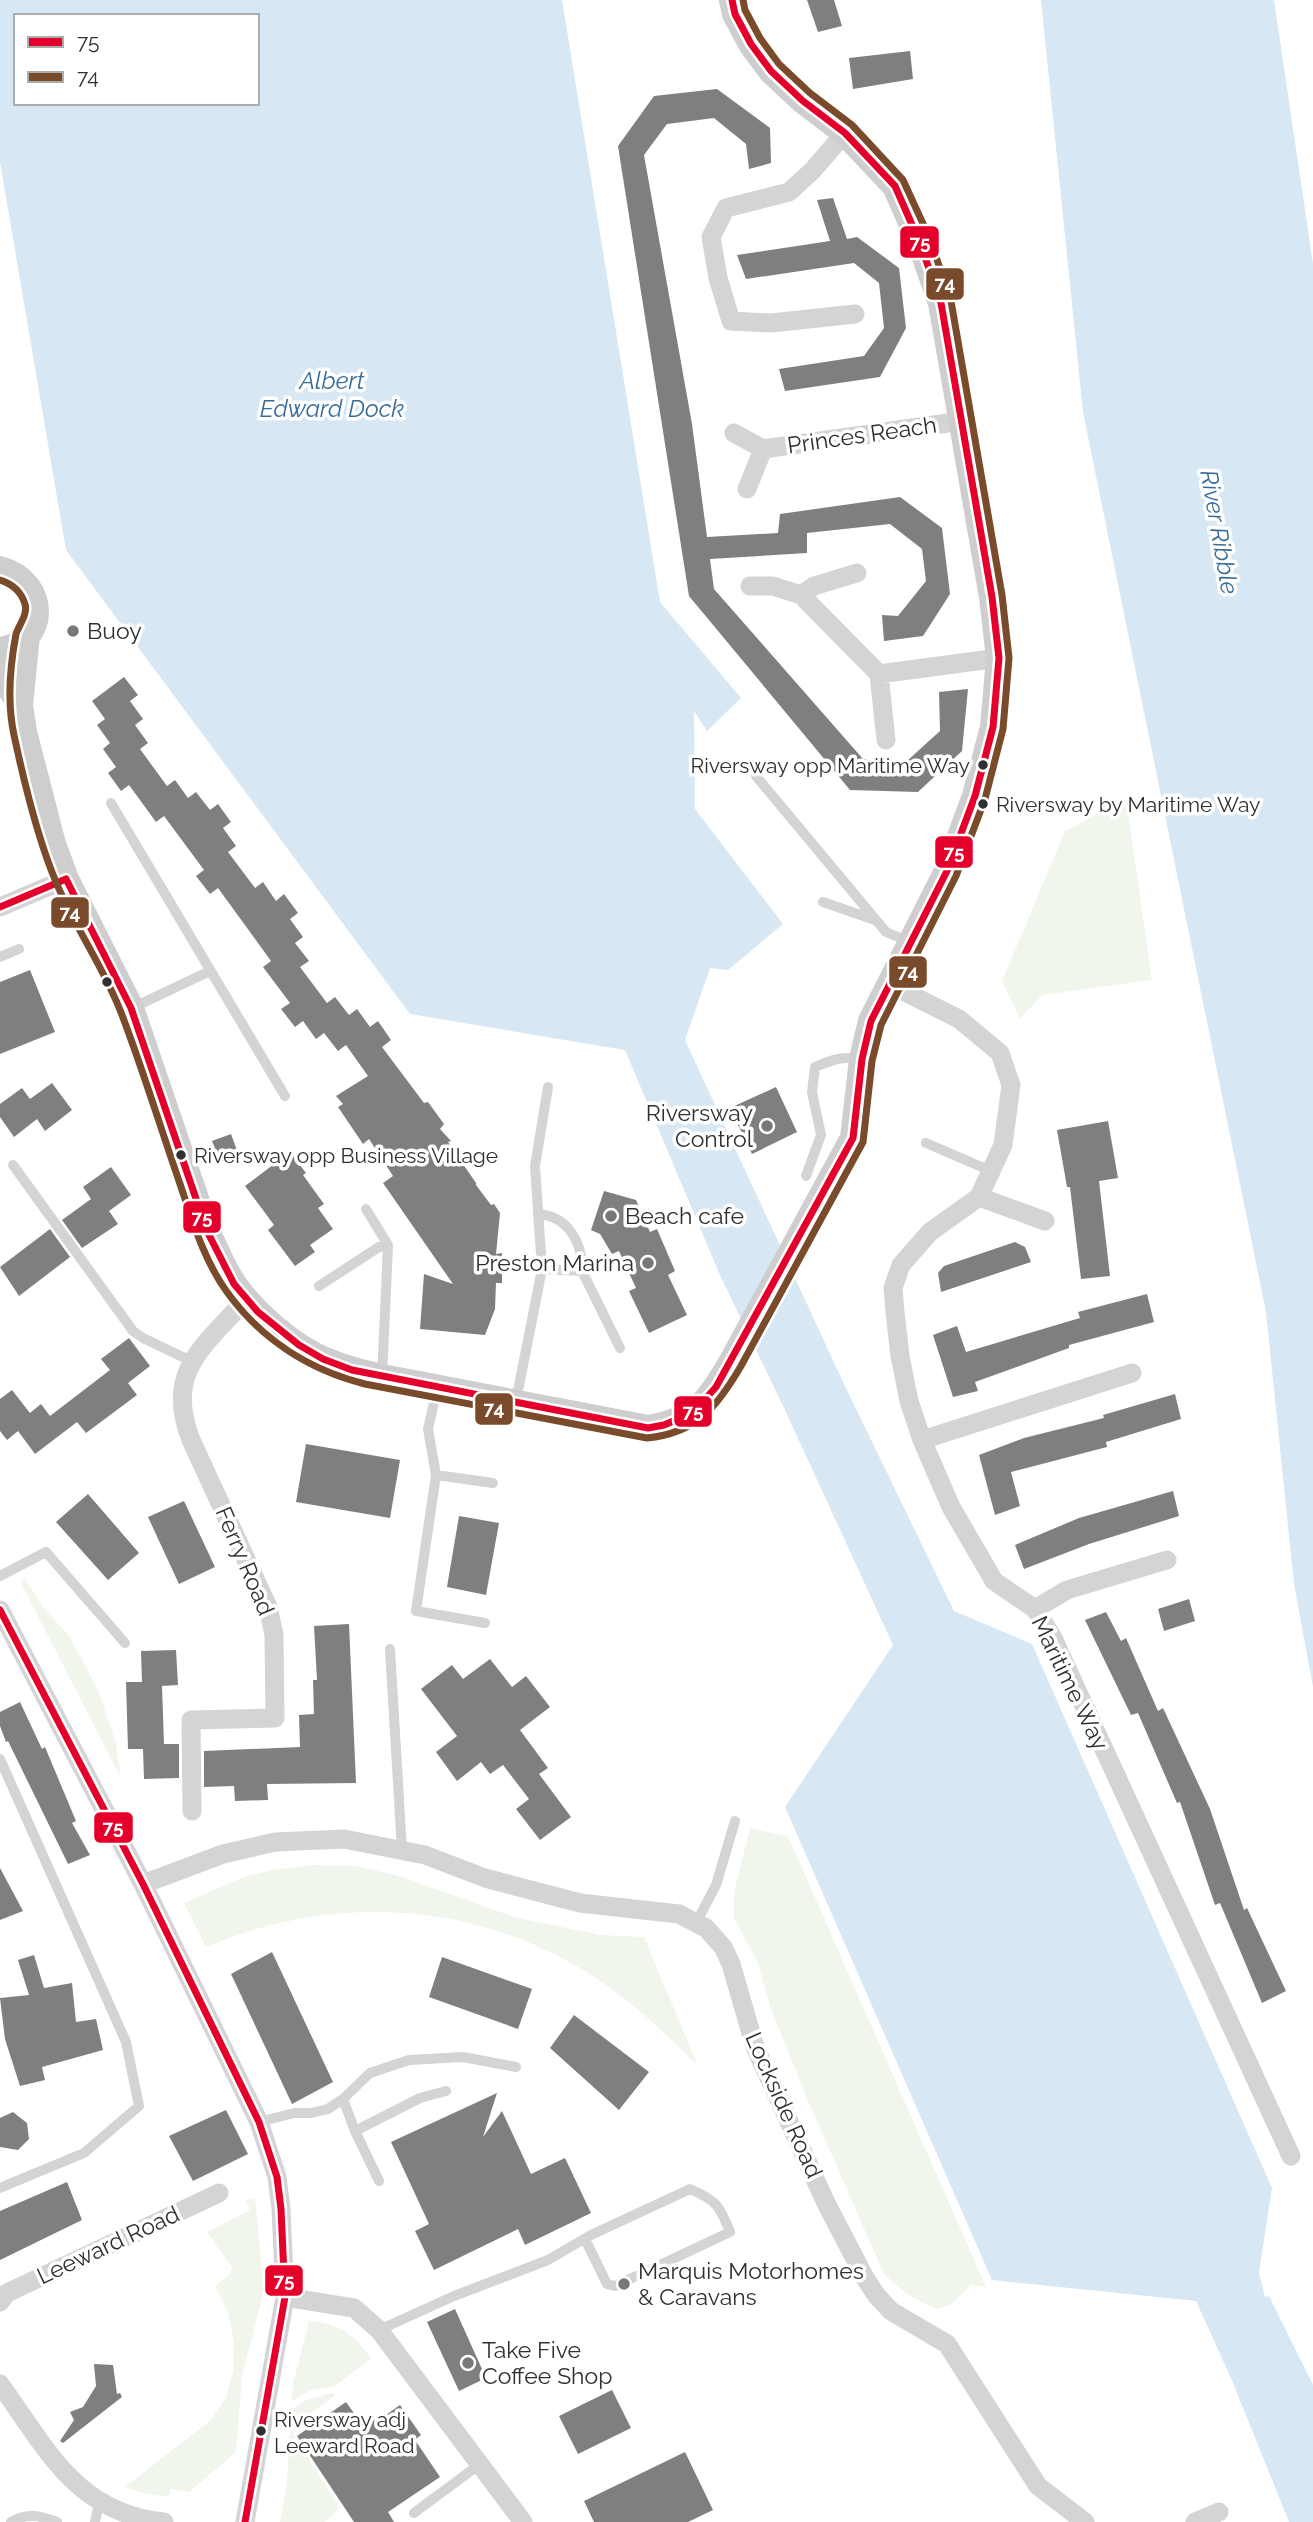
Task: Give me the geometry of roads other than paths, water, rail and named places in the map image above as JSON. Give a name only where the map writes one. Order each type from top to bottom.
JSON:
[{"type":"street","points":[[5,567],[24,580],[35,601],[36,613],[27,635],[20,705],[43,810],[66,878],[131,1009],[207,1231],[229,1275],[246,1299],[274,1326],[323,1359],[352,1370],[648,1428],[668,1425],[701,1407],[732,1361],[853,1138],[862,1059],[871,1021],[947,871],[975,796],[993,727],[999,658],[992,597],[941,303],[920,243],[895,186],[845,133],[803,101],[771,71],[751,44],[735,14],[732,0]]},
{"type":"street","points":[[845,133],[813,171],[789,192],[726,208],[711,237],[718,278],[731,321],[771,323],[855,314]]},
{"type":"street","name":"Princes Reach","points":[[734,433],[763,449],[962,421]]},
{"type":"street","name":"Princes Reach","points":[[747,489],[763,449]]},
{"type":"street","points":[[801,595],[814,586],[857,573]]},
{"type":"street","points":[[750,586],[773,586],[801,595],[879,674],[886,740]]},
{"type":"street","points":[[0,650],[18,643],[27,635]]},
{"type":"street","points":[[879,674],[999,658]]},
{"type":"street","points":[[0,672],[20,705]]},
{"type":"street","points":[[0,907],[66,878]]},
{"type":"street","name":"Maritime Way","points":[[889,984],[959,1019],[1000,1053],[1011,1085],[1003,1145],[979,1197],[930,1232],[901,1265],[893,1288],[900,1356],[909,1401],[922,1440],[951,1507],[994,1581],[1035,1609],[1052,1636],[1291,2156]]},
{"type":"street","points":[[979,1197],[1045,1221]]},
{"type":"street","name":"Ferry Road","points":[[192,1811],[191,1720],[275,1718],[274,1635],[268,1607],[184,1423],[183,1391],[191,1361],[246,1299]]},
{"type":"street","points":[[922,1440],[1132,1374]]},
{"type":"street","points":[[1035,1609],[1067,1590],[1167,1560]]},
{"type":"street","points":[[0,1610],[143,1884],[259,2122],[277,2177],[285,2297],[245,2522]]},
{"type":"street","name":"Lockside Road","points":[[143,1884],[223,1854],[275,1842],[344,1839],[425,1855],[485,1878],[535,1893],[580,1903],[680,1914],[706,1928],[723,1947],[731,1964],[755,2047],[826,2203],[871,2287],[891,2311],[947,2344],[1038,2486],[1085,2522]]},
{"type":"street","name":"Leeward Road","points":[[0,2302],[7,2293],[219,2193]]},
{"type":"street","points":[[285,2297],[354,2308],[379,2330],[523,2522]]},
{"type":"street","points":[[0,2384],[68,2479],[97,2512],[164,2522]]},
{"type":"street","points":[[1195,2522],[1219,2512]]},
{"type":"lane","points":[[755,776],[886,932],[910,942]]},
{"type":"lane","points":[[111,803],[285,1096]]},
{"type":"lane","points":[[823,902],[876,920]]},
{"type":"lane","points":[[0,957],[19,949]]},
{"type":"lane","points":[[131,1009],[211,971]]},
{"type":"lane","points":[[806,1177],[821,1135],[812,1092],[814,1068],[833,1058],[848,1056],[862,1059]]},
{"type":"lane","points":[[516,1402],[542,1269],[534,1166],[548,1087]]},
{"type":"lane","points":[[926,1143],[991,1171]]},
{"type":"lane","points":[[13,1166],[133,1331],[191,1361]]},
{"type":"lane","points":[[366,1209],[388,1245],[382,1377]]},
{"type":"lane","points":[[538,1214],[552,1215],[574,1233],[583,1259],[582,1271],[620,1348]]},
{"type":"lane","points":[[319,1286],[379,1247],[388,1245]]},
{"type":"lane","points":[[542,1269],[582,1271]]},
{"type":"lane","points":[[438,1388],[428,1429],[436,1475],[416,1611],[485,1623]]},
{"type":"lane","points":[[436,1475],[493,1483]]},
{"type":"lane","points":[[0,1576],[46,1552],[125,1643]]},
{"type":"lane","points":[[390,1649],[402,1850]]},
{"type":"lane","points":[[0,1759],[126,2042],[139,2106],[84,2153],[0,2188]]},
{"type":"lane","points":[[696,1923],[716,1885],[735,1821]]},
{"type":"lane","points":[[259,2122],[294,2113],[312,2113],[328,2109],[343,2099],[370,2073],[409,2060],[463,2057],[516,2067]]},
{"type":"lane","points":[[355,2132],[420,2098],[446,2091]]},
{"type":"lane","points":[[343,2099],[355,2132],[379,2181]]},
{"type":"lane","points":[[379,2330],[454,2296],[548,2260],[585,2239],[690,2189],[707,2196],[720,2207],[730,2232],[615,2286],[607,2284],[585,2239]]},
{"type":"lane","points":[[414,2513],[480,2464]]},
{"type":"lane","points":[[11,2522],[23,2515],[44,2517],[57,2522]]},
{"type":"water","name":"Albert Edward Dock","points":[[0,0],[562,0],[660,602],[741,698],[707,731],[694,711],[695,809],[783,924],[728,970],[710,968],[685,1040],[843,1382],[954,1611],[1032,1644],[1272,2188],[1259,2273],[1265,2297],[1269,2296],[1313,2385],[1313,2522],[1289,2522],[1231,2378],[1196,2301],[992,2280],[785,1807],[893,1645],[720,1275],[625,1050],[410,1014],[66,550],[0,162]]},
{"type":"water","name":"River Ribble","points":[[1041,0],[1274,0],[1313,264],[1313,1687],[1294,1584],[1266,1312],[1083,412]]},
{"type":"place","name":"Buoy","points":[[73,631]]},
{"type":"place","name":"Riversway opp Maritime Way","points":[[983,765]]},
{"type":"place","name":"Riversway by Maritime Way","points":[[983,804]]},
{"type":"place","name":"Riversway Control","points":[[767,1126]]},
{"type":"place","name":"Riversway opp Business Village","points":[[181,1155]]},
{"type":"place","name":"Beach cafe","points":[[611,1216]]},
{"type":"place","name":"Preston Marina","points":[[648,1263]]},
{"type":"place","name":"Marquis Motorhomes & Caravans","points":[[624,2284]]},
{"type":"place","name":"Take Five Coffee Shop","points":[[468,2363]]},
{"type":"place","name":"Riversway adj Leeward Road","points":[[261,2431]]}]
